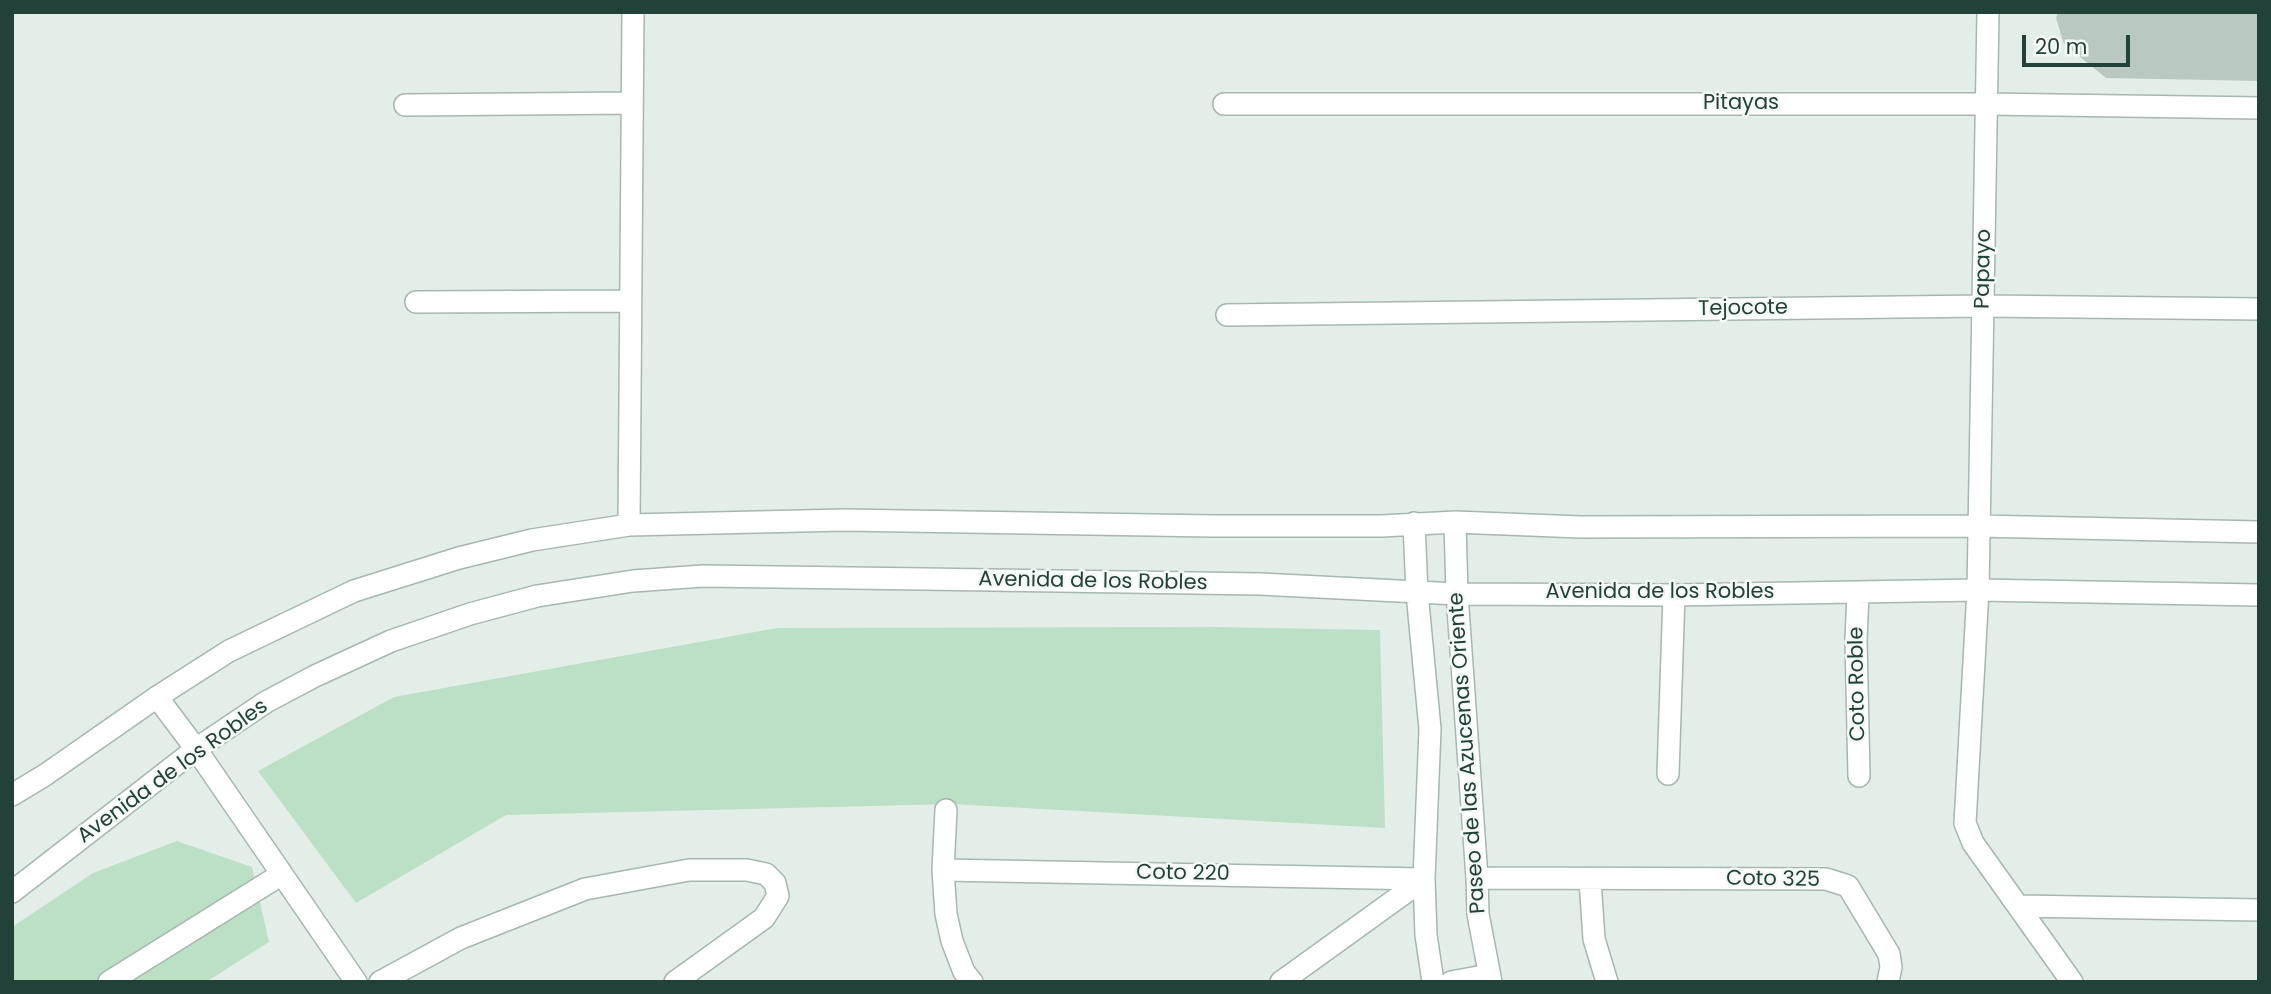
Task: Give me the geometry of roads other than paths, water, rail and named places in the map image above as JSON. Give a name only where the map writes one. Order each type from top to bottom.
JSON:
[{"type":"street","points":[[629,525],[634,12]]},
{"type":"street","name":"Papayo","points":[[1988,12],[1978,590],[1965,823],[1973,843],[2072,982]]},
{"type":"street","points":[[405,106],[632,103]]},
{"type":"street","name":"Pitayas","points":[[1224,104],[1987,104],[2259,107]]},
{"type":"street","points":[[416,302],[630,301]]},
{"type":"street","name":"Tejocote","points":[[1227,315],[1984,306],[2259,310]]},
{"type":"street","points":[[12,795],[229,651],[354,591],[458,558],[532,540],[629,525],[844,520],[1212,526],[1382,526],[1455,522],[1580,527],[1979,526],[2259,532]]},
{"type":"street","name":"Paseo de las Azucenas Oriente","points":[[1455,522],[1457,594],[1478,914],[1490,979]]},
{"type":"street","name":"Paseo de las Azucenas Oriente","points":[[1415,523],[1417,593],[1430,729],[1424,879],[1426,935],[1433,982]]},
{"type":"street","name":"Avenida de los Robles","points":[[12,892],[197,749],[266,702],[315,676],[391,641],[470,614],[537,596],[633,581],[704,576],[1260,584],[1457,594],[1674,595],[1978,590],[2259,595]]},
{"type":"street","name":"Coto Roble","points":[[1858,593],[1856,640],[1859,776]]},
{"type":"street","points":[[1668,774],[1674,595]]},
{"type":"street","points":[[157,697],[197,749],[356,982]]},
{"type":"street","points":[[946,810],[943,870],[946,914],[952,941],[964,972],[972,982]]},
{"type":"street","points":[[380,982],[461,938],[585,889],[677,872],[713,869],[747,870],[766,874],[775,883],[778,896],[764,918],[675,982]]},
{"type":"street","name":"Coto 220","points":[[943,870],[1424,879]]},
{"type":"street","points":[[109,982],[282,874]]},
{"type":"street","name":"Coto 325","points":[[1477,878],[1826,878],[1848,886],[1889,954],[1891,967],[1888,982]]},
{"type":"street","points":[[1280,982],[1424,879]]},
{"type":"street","points":[[1590,880],[1594,939],[1607,982]]},
{"type":"street","points":[[2019,906],[2259,910]]},
{"type":"street","points":[[1451,982],[1490,979]]}]
